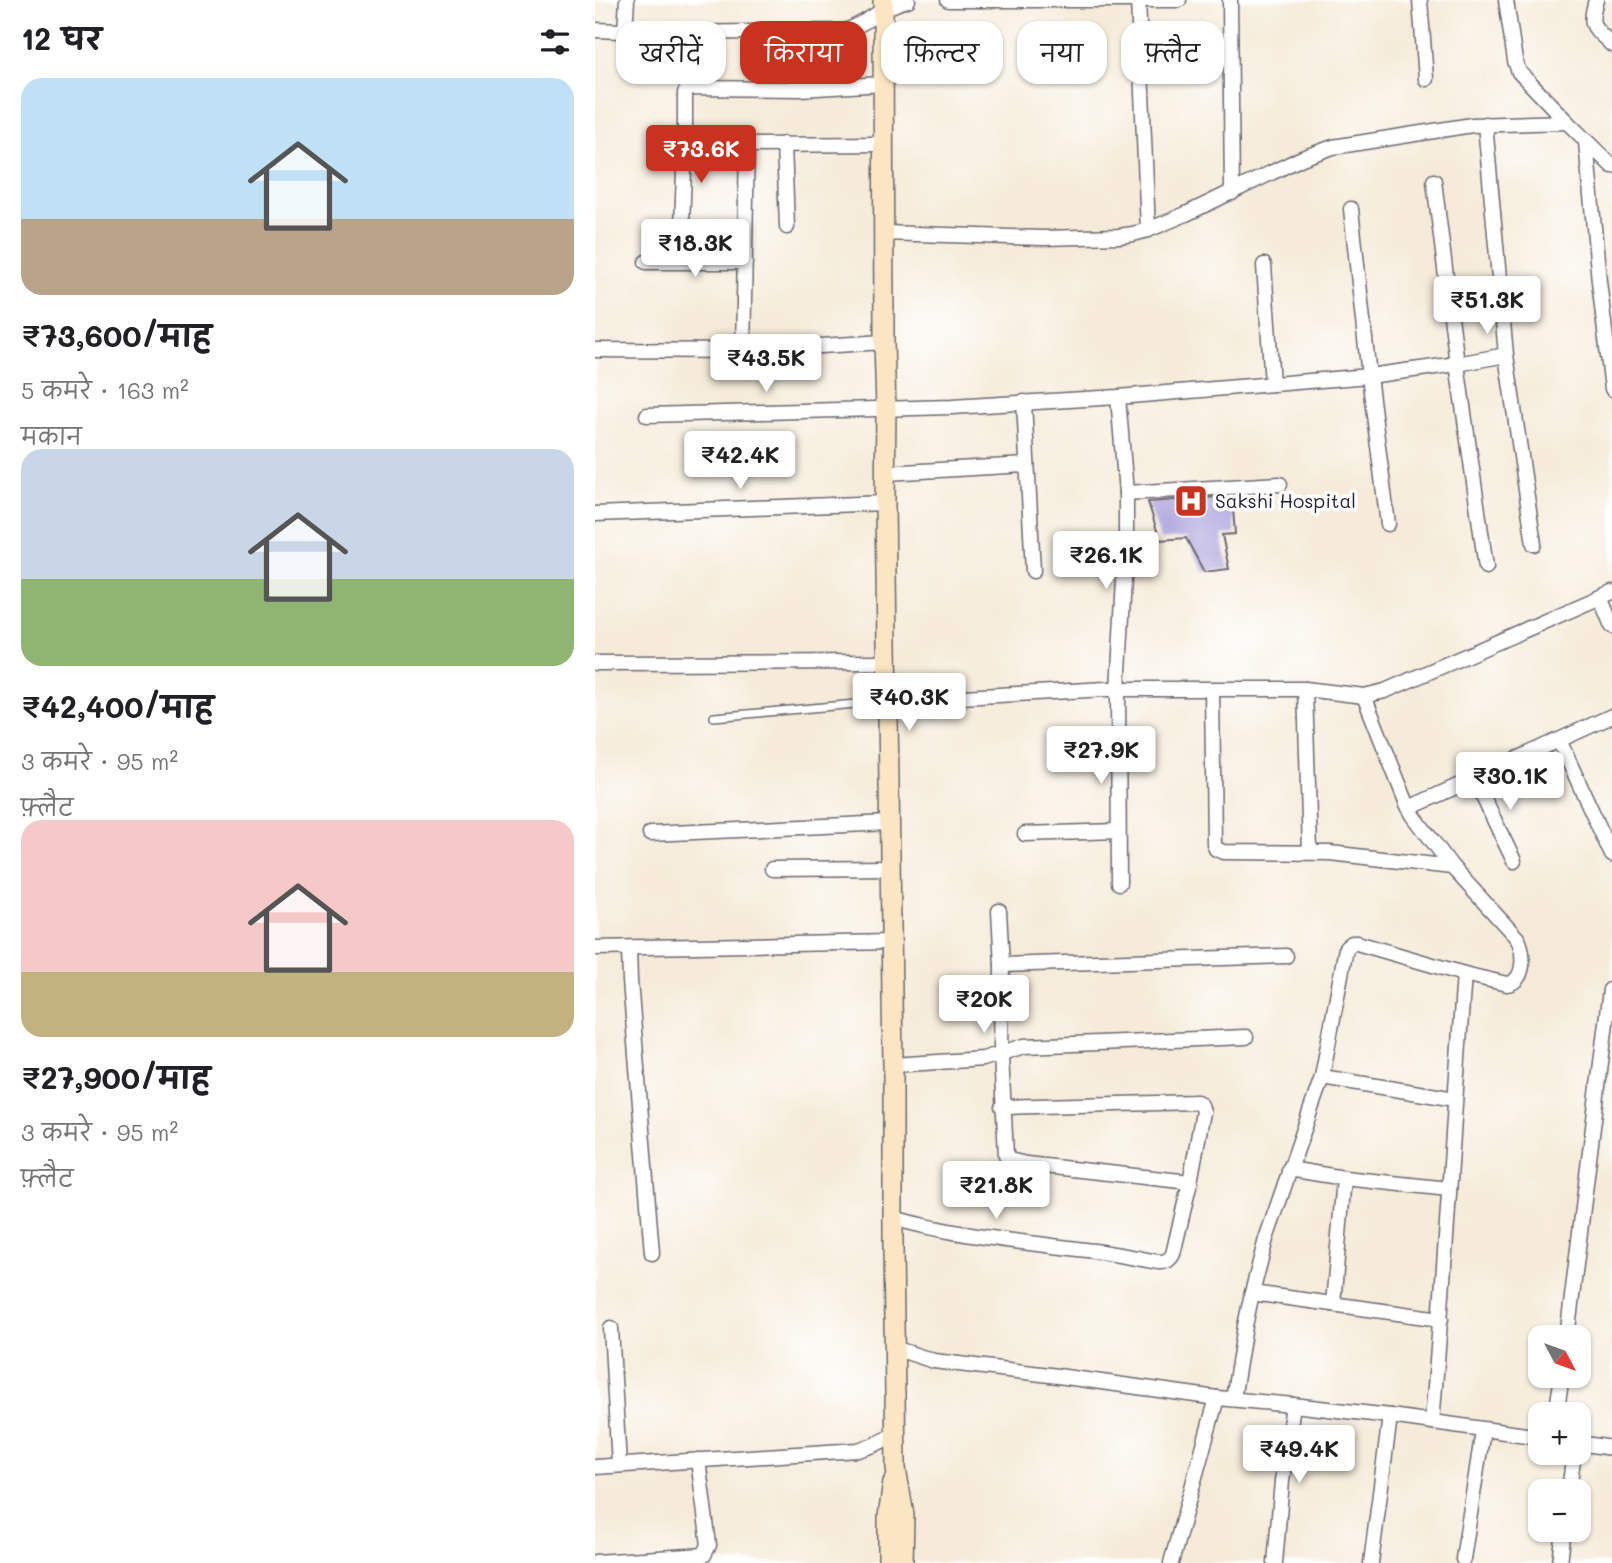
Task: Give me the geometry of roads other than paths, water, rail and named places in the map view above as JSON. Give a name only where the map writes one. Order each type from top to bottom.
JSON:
[{"type":"main road","points":[[883,84],[895,1434],[896,1468],[904,1516],[903,1563]]},
{"type":"main road","points":[[888,1563],[888,1517],[896,1468]]},
{"type":"street","points":[[626,21],[627,0]]},
{"type":"street","points":[[726,32],[844,31],[855,28],[883,4],[908,0]]},
{"type":"street","points":[[948,0],[1179,0]]},
{"type":"street","points":[[1230,0],[1232,192]]},
{"type":"street","points":[[1420,0],[1426,79]]},
{"type":"street","points":[[1506,0],[1519,72],[1612,166]]},
{"type":"street","points":[[1596,0],[1591,16],[1592,24],[1612,45]]},
{"type":"street","points":[[1138,1],[1148,230]]},
{"type":"street","points":[[595,30],[616,31]]},
{"type":"street","points":[[682,227],[685,93],[688,88],[827,88],[883,84]]},
{"type":"street","points":[[884,233],[1043,238],[1119,236],[1148,230],[1333,146],[1472,125],[1567,122]]},
{"type":"street","points":[[1485,124],[1506,355],[1534,544]]},
{"type":"street","points":[[685,142],[695,148],[784,144],[884,144]]},
{"type":"street","points":[[1586,142],[1605,278],[1612,389]]},
{"type":"street","points":[[784,144],[787,226]]},
{"type":"street","points":[[743,351],[747,145]]},
{"type":"street","points":[[1434,181],[1486,567]]},
{"type":"street","points":[[1351,209],[1388,524]]},
{"type":"street","points":[[646,262],[745,262]]},
{"type":"street","points":[[1264,265],[1272,384]]},
{"type":"street","points":[[595,351],[743,351],[884,342]]},
{"type":"street","points":[[647,415],[886,409],[1118,397],[1369,376],[1506,355]]},
{"type":"street","points":[[1118,397],[1126,494],[1118,690],[1119,883]]},
{"type":"street","points":[[1024,402],[1033,571]]},
{"type":"street","points":[[886,473],[1027,466]]},
{"type":"street","points":[[1126,494],[1280,484]]},
{"type":"street","points":[[595,514],[885,503]]},
{"type":"street","points":[[888,701],[1118,690],[1305,689],[1364,696],[1385,691],[1606,595],[1612,626]]},
{"type":"street","points":[[595,663],[887,662]]},
{"type":"street","points":[[1305,689],[1310,852]]},
{"type":"street","points":[[1212,690],[1216,849],[1224,852],[1310,852],[1452,867]]},
{"type":"street","points":[[1233,1399],[1244,1326],[1266,1239],[1322,1077],[1346,948],[1349,944],[1357,943],[1507,984],[1513,984],[1520,973],[1522,951],[1517,938],[1452,867],[1409,808],[1364,696]]},
{"type":"street","points":[[1409,808],[1612,716]]},
{"type":"street","points":[[1559,740],[1612,855]]},
{"type":"street","points":[[1474,778],[1514,861]]},
{"type":"street","points":[[650,834],[889,823]]},
{"type":"street","points":[[1025,834],[1118,831]]},
{"type":"street","points":[[772,869],[890,868]]},
{"type":"street","points":[[999,911],[1002,965],[1002,1107],[1006,1156],[1009,1160],[1026,1164],[1190,1182]]},
{"type":"street","points":[[595,948],[891,942]]},
{"type":"street","points":[[629,948],[652,1253]]},
{"type":"street","points":[[1002,965],[1286,956]]},
{"type":"street","points":[[1432,1422],[1464,974]]},
{"type":"street","points":[[1569,1325],[1611,990]]},
{"type":"street","points":[[893,1065],[983,1059],[1024,1046],[1245,1037]]},
{"type":"street","points":[[1322,1077],[1454,1099]]},
{"type":"street","points":[[893,1218],[941,1231],[1164,1262],[1169,1260],[1173,1254],[1190,1182],[1203,1112],[1201,1105],[1197,1102],[1002,1107]]},
{"type":"street","points":[[1289,1169],[1449,1189]]},
{"type":"street","points":[[1333,1304],[1345,1178]]},
{"type":"street","points":[[1252,1293],[1441,1319]]},
{"type":"street","points":[[611,1328],[619,1465]]},
{"type":"street","points":[[894,1348],[934,1361],[1217,1398],[1390,1416],[1528,1436]]},
{"type":"street","points":[[1171,1563],[1217,1398]]},
{"type":"street","points":[[1275,1563],[1282,1481],[1293,1405]]},
{"type":"street","points":[[1371,1563],[1390,1416]]},
{"type":"street","points":[[1463,1559],[1483,1430]]},
{"type":"street","points":[[595,1467],[857,1450],[895,1434]]},
{"type":"street","points":[[1591,1445],[1612,1448]]},
{"type":"street","points":[[595,1562],[703,1555],[709,1545],[698,1460]]},
{"type":"street","points":[[1560,1562],[1562,1542]]},
{"type":"lane","points":[[714,717],[888,701]]},
{"type":"place","name":"Sakshi Hospital","points":[[1191,501]]}]
